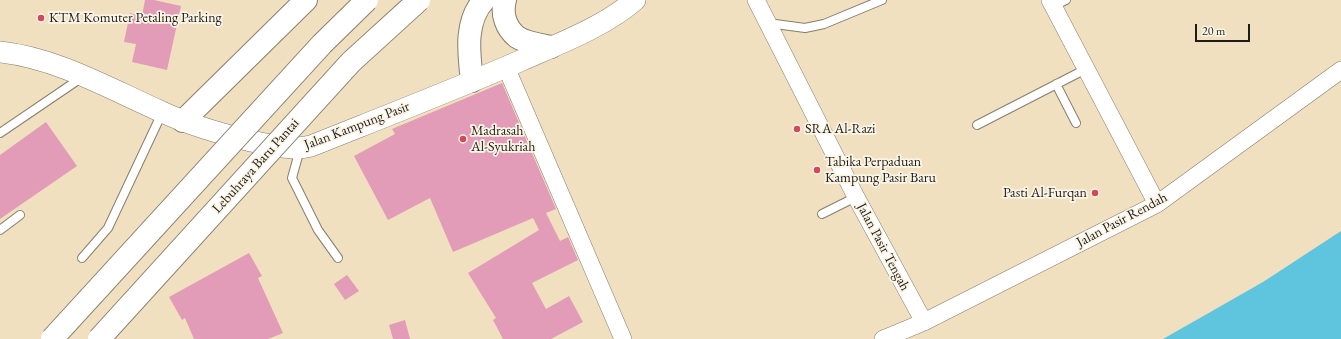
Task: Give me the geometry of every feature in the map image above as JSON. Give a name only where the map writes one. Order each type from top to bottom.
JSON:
[{"type":"highway","points":[[182,121],[306,0]]},
{"type":"highway","points":[[52,339],[322,44],[367,0]]},
{"type":"highway","name":"Lebuhraya Baru Pantai","points":[[99,339],[351,62],[419,0]]},
{"type":"highway","points":[[472,81],[469,49],[472,21],[484,0]]},
{"type":"highway","points":[[505,0],[503,13],[506,23],[518,37],[551,47]]},
{"type":"street","name":"Jalan Kampung Pasir","points":[[0,52],[45,62],[84,76],[182,121],[244,139],[300,149],[311,146],[472,81],[551,47],[620,13],[635,0]]},
{"type":"street","name":"Jalan Pasir Tengah","points":[[756,0],[856,197],[924,322]]},
{"type":"street","points":[[1057,2],[1086,69],[1157,204]]},
{"type":"street","points":[[506,67],[623,339]]},
{"type":"street","name":"Jalan Pasir Rendah","points":[[883,339],[924,322],[1157,204],[1341,70]]},
{"type":"lane","points":[[767,23],[805,28],[824,24],[882,0]]},
{"type":"lane","points":[[977,125],[1086,69]]},
{"type":"lane","points":[[0,133],[84,76]]},
{"type":"lane","points":[[1056,84],[1076,123]]},
{"type":"lane","points":[[82,258],[108,228],[162,112]]},
{"type":"lane","points":[[300,149],[292,178],[318,230],[338,258]]},
{"type":"lane","points":[[822,214],[856,197]]},
{"type":"lane","points":[[0,230],[20,215]]},
{"type":"water","points":[[1341,231],[1341,339],[1163,339],[1263,282]]},
{"type":"building","points":[[145,0],[154,0],[181,6],[167,70],[132,62],[136,44],[124,42],[130,13],[142,16]]},
{"type":"building","points":[[502,83],[556,209],[546,213],[560,241],[568,237],[578,260],[532,283],[546,309],[569,296],[583,322],[551,339],[503,339],[493,320],[496,318],[468,273],[539,230],[533,218],[453,252],[430,198],[388,220],[354,156],[395,134],[392,129]]},
{"type":"building","points":[[46,122],[77,166],[0,219],[0,155]]},
{"type":"building","points":[[249,253],[262,276],[258,278],[283,333],[268,339],[194,339],[185,318],[182,320],[169,297]]},
{"type":"building","points":[[347,275],[359,291],[345,300],[334,284]]},
{"type":"building","points":[[405,320],[410,339],[393,339],[389,325]]},
{"type":"place","name":"KTM Komuter Petaling Parking","points":[[41,18]]},
{"type":"place","name":"SRA Al-Razi","points":[[797,129]]},
{"type":"place","name":"Madrasah Al-Syukriah","points":[[463,139]]},
{"type":"place","name":"Tabika Perpaduan Kampung Pasir Baru","points":[[817,170]]},
{"type":"place","name":"Pasti Al-Furqan","points":[[1095,193]]}]
